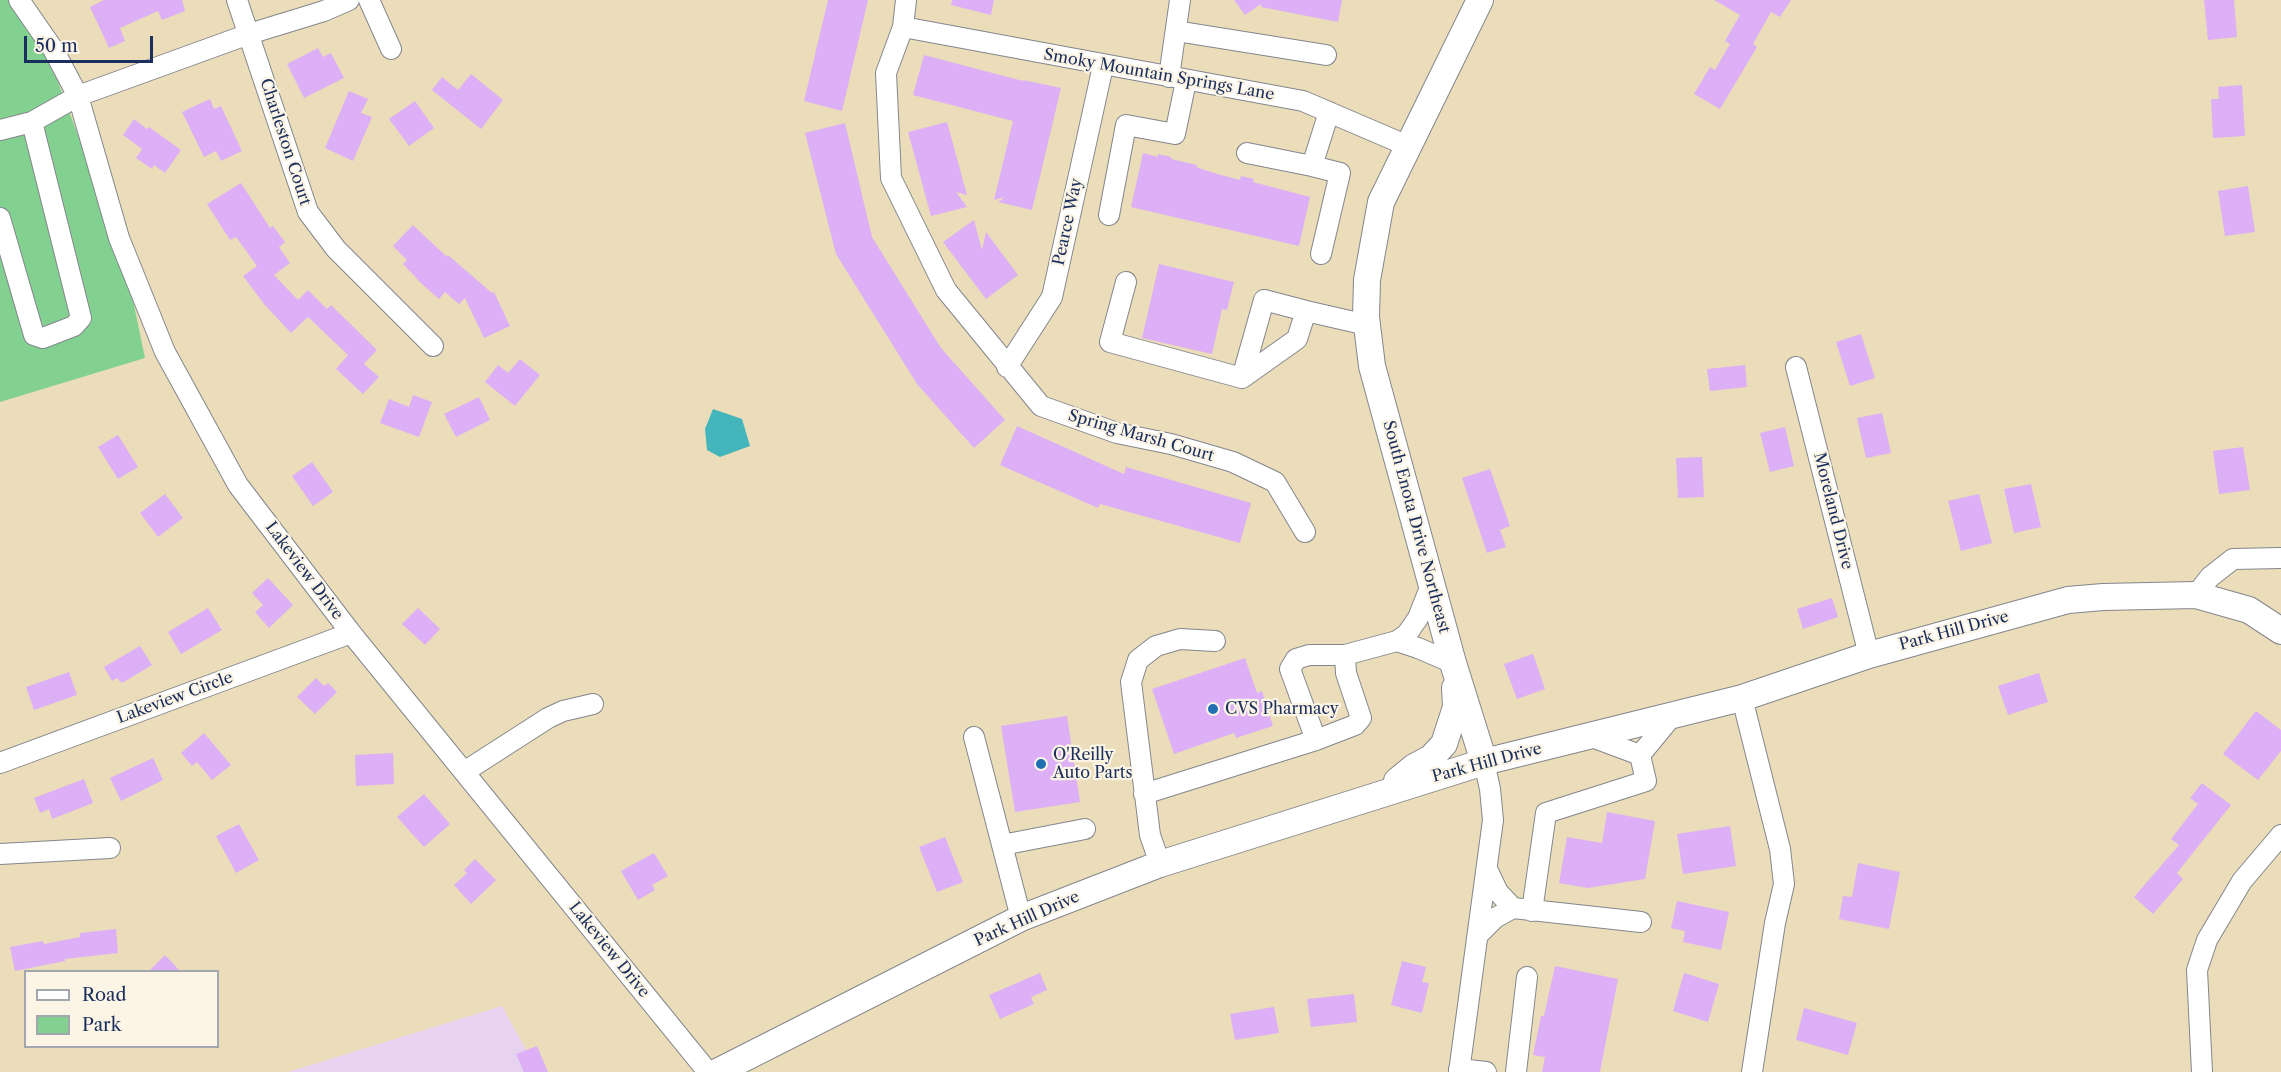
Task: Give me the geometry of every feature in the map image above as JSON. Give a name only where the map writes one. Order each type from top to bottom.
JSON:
[{"type":"main road","name":"South Enota Drive Northeast","points":[[1480,0],[1381,202],[1367,280],[1367,325],[1372,366],[1453,663],[1484,762]]},
{"type":"main road","name":"Park Hill Drive","points":[[717,1072],[1021,918],[1160,864],[1385,791],[1484,762],[1742,698],[1869,655],[2068,600],[2196,595],[2249,610],[2281,631]]},
{"type":"main road","points":[[1385,791],[1414,766],[1431,758],[1444,744],[1456,707],[1453,663]]},
{"type":"street","name":"Lakeview Drive","points":[[19,0],[53,50],[78,96],[118,238],[165,352],[238,485],[351,633],[708,1072]]},
{"type":"street","name":"Charleston Court","points":[[237,0],[308,212],[336,249],[433,346]]},
{"type":"street","points":[[0,130],[32,122],[78,96],[249,34],[324,11],[349,0]]},
{"type":"street","points":[[369,0],[391,49]]},
{"type":"street","name":"Spring Marsh Court","points":[[906,0],[903,27],[886,73],[891,178],[946,290],[1007,368],[1041,406],[1117,433],[1171,444],[1233,462],[1275,482],[1305,532]]},
{"type":"street","points":[[1109,215],[1126,125],[1175,134],[1178,79],[1176,31],[1180,0]]},
{"type":"street","name":"Smoky Mountain Springs Lane","points":[[903,27],[1103,66],[1303,101],[1408,146]]},
{"type":"street","points":[[1176,31],[1326,55]]},
{"type":"street","name":"Pearce Way","points":[[1007,368],[1052,297],[1103,66]]},
{"type":"street","points":[[1312,166],[1329,112]]},
{"type":"street","points":[[0,218],[34,334],[43,338],[74,326],[81,318],[32,122]]},
{"type":"street","points":[[1247,153],[1340,174],[1321,254]]},
{"type":"street","points":[[1126,282],[1110,342],[1242,378]]},
{"type":"street","points":[[1242,378],[1264,300],[1367,325]]},
{"type":"street","points":[[1242,378],[1298,339],[1306,311]]},
{"type":"street","name":"Moreland Drive","points":[[1796,367],[1869,655]]},
{"type":"street","points":[[2196,595],[2210,577],[2233,559],[2281,558]]},
{"type":"street","points":[[1316,740],[1290,669],[1296,659],[1309,655],[1345,655],[1398,641],[1407,634],[1418,618],[1431,585]]},
{"type":"street","name":"Lakeview Circle","points":[[0,763],[351,633]]},
{"type":"street","points":[[1160,864],[1150,835],[1131,682],[1138,660],[1156,646],[1180,639],[1215,640]]},
{"type":"street","points":[[1398,641],[1453,663]]},
{"type":"street","points":[[1144,794],[1316,740],[1355,725],[1360,718],[1346,673],[1345,655]]},
{"type":"street","points":[[1742,698],[1780,849],[1784,884],[1775,923],[1752,1072]]},
{"type":"street","points":[[464,772],[548,718],[563,711],[593,704]]},
{"type":"street","points":[[1640,755],[1673,715]]},
{"type":"street","points":[[1589,736],[1640,755]]},
{"type":"street","points":[[974,737],[1021,918]]},
{"type":"street","points":[[1522,910],[1546,813],[1646,781],[1640,755]]},
{"type":"street","name":"South Enota Drive Northeast","points":[[1459,1070],[1493,820],[1484,762]]},
{"type":"street","points":[[1002,845],[1085,829]]},
{"type":"street","points":[[2202,1072],[2197,970],[2206,940],[2242,880],[2281,835]]},
{"type":"street","points":[[0,854],[110,848]]},
{"type":"street","points":[[1487,869],[1498,892],[1522,910]]},
{"type":"street","points":[[1479,934],[1495,918],[1522,910],[1641,922]]},
{"type":"street","points":[[1516,1072],[1527,977]]},
{"type":"street","points":[[1459,1070],[1486,1072]]},
{"type":"shaded area","points":[[502,1006],[538,1072],[288,1072]]},
{"type":"green space","points":[[0,0],[15,0],[38,29],[124,257],[145,358],[0,402]]},
{"type":"water","points":[[713,409],[742,419],[750,446],[720,457],[707,450],[705,429]]},
{"type":"building","points":[[104,0],[182,0],[185,11],[162,20],[158,11],[120,28],[125,41],[109,48],[90,7]]},
{"type":"building","points":[[828,0],[868,0],[842,111],[804,101]]},
{"type":"building","points":[[952,0],[994,0],[991,15],[951,5]]},
{"type":"building","points":[[1234,0],[1342,0],[1338,22],[1261,7],[1261,4],[1245,15]]},
{"type":"building","points":[[1714,0],[1791,0],[1780,17],[1771,12],[1753,44],[1757,47],[1720,109],[1694,94],[1710,67],[1715,70],[1730,44],[1725,41],[1740,15]]},
{"type":"building","points":[[2204,0],[2234,0],[2237,37],[2208,40]]},
{"type":"building","points":[[318,48],[323,57],[331,53],[344,78],[304,98],[287,64]]},
{"type":"building","points":[[924,55],[1023,81],[1061,88],[1032,210],[998,202],[1005,197],[994,200],[1013,121],[913,95]]},
{"type":"building","points":[[471,74],[503,100],[481,129],[432,90],[442,77],[458,90]]},
{"type":"building","points":[[2242,85],[2245,136],[2213,138],[2211,99],[2219,99],[2218,87]]},
{"type":"building","points":[[349,91],[368,99],[361,113],[372,117],[353,161],[325,148]]},
{"type":"building","points":[[210,99],[214,109],[221,106],[242,151],[221,161],[216,151],[204,157],[182,112]]},
{"type":"building","points":[[415,101],[434,128],[409,146],[389,119]]},
{"type":"building","points":[[134,119],[181,150],[165,173],[154,165],[152,169],[136,158],[142,149],[123,135]]},
{"type":"building","points":[[947,122],[967,195],[956,192],[967,207],[931,216],[908,132]]},
{"type":"building","points":[[845,123],[872,237],[941,348],[1005,420],[974,448],[917,384],[836,254],[805,133]]},
{"type":"building","points":[[1143,153],[1158,157],[1158,154],[1171,157],[1171,159],[1197,165],[1196,167],[1214,173],[1240,180],[1241,176],[1254,179],[1253,182],[1310,197],[1299,246],[1131,207]]},
{"type":"building","points":[[241,183],[270,228],[273,226],[285,242],[279,247],[290,263],[274,275],[298,300],[308,290],[327,309],[331,305],[377,350],[364,364],[379,377],[363,394],[336,369],[348,355],[308,317],[291,333],[264,304],[243,276],[257,266],[236,237],[230,240],[207,204]]},
{"type":"building","points":[[2248,186],[2255,232],[2225,236],[2218,191]]},
{"type":"building","points":[[974,220],[982,250],[986,232],[1018,275],[986,299],[943,242]]},
{"type":"building","points":[[413,225],[447,257],[448,255],[492,293],[494,292],[510,326],[484,338],[465,298],[459,304],[445,292],[439,299],[422,284],[403,264],[407,260],[393,246]]},
{"type":"building","points":[[1159,264],[1234,282],[1227,310],[1222,309],[1212,354],[1142,338]]},
{"type":"building","points":[[1861,334],[1875,378],[1850,386],[1836,342]]},
{"type":"building","points":[[520,359],[540,375],[515,406],[485,382],[498,365],[508,373]]},
{"type":"building","points":[[1745,365],[1747,387],[1710,391],[1707,369]]},
{"type":"building","points":[[413,395],[432,402],[419,437],[380,423],[389,399],[409,407]]},
{"type":"building","points":[[479,397],[490,420],[456,437],[444,414]]},
{"type":"building","points":[[1882,413],[1891,453],[1866,458],[1857,418]]},
{"type":"building","points":[[1017,426],[1124,474],[1126,467],[1251,503],[1240,543],[1100,504],[1098,508],[1000,465]]},
{"type":"building","points":[[1785,427],[1794,466],[1770,472],[1760,433]]},
{"type":"building","points":[[118,435],[138,467],[118,479],[98,447]]},
{"type":"building","points":[[2243,447],[2250,490],[2219,494],[2213,451]]},
{"type":"building","points":[[1702,457],[1704,497],[1678,498],[1676,458]]},
{"type":"building","points":[[312,462],[333,492],[313,506],[292,476]]},
{"type":"building","points":[[1490,469],[1510,526],[1500,530],[1506,547],[1487,553],[1462,478]]},
{"type":"building","points":[[2031,484],[2041,527],[2014,533],[2004,489]]},
{"type":"building","points":[[165,494],[183,518],[158,537],[140,513]]},
{"type":"building","points":[[1979,494],[1992,543],[1961,551],[1948,501]]},
{"type":"building","points":[[268,578],[293,605],[269,628],[255,612],[263,605],[252,593]]},
{"type":"building","points":[[1832,598],[1838,617],[1803,629],[1797,609]]},
{"type":"building","points":[[208,608],[222,630],[181,654],[168,632]]},
{"type":"building","points":[[418,608],[440,629],[425,645],[402,624]]},
{"type":"building","points":[[140,646],[152,665],[122,683],[117,678],[112,681],[104,667]]},
{"type":"building","points":[[1533,654],[1545,689],[1517,699],[1504,664]]},
{"type":"building","name":"CVS Pharmacy","points":[[1245,658],[1257,693],[1262,691],[1273,726],[1236,738],[1234,733],[1174,754],[1152,689]]},
{"type":"building","points":[[69,672],[77,695],[34,710],[26,687]]},
{"type":"building","points":[[2039,673],[2048,702],[2008,715],[1998,686]]},
{"type":"building","points":[[316,678],[324,686],[328,683],[337,692],[315,714],[297,697]]},
{"type":"building","points":[[2256,711],[2281,730],[2281,751],[2258,780],[2223,754]]},
{"type":"building","name":"O'Reilly Auto Parts","points":[[1067,716],[1080,802],[1015,812],[1001,726]]},
{"type":"building","points":[[204,733],[231,765],[212,780],[197,762],[192,766],[181,753]]},
{"type":"building","points":[[393,753],[394,784],[356,786],[355,755]]},
{"type":"building","points":[[153,758],[163,780],[121,801],[110,778]]},
{"type":"building","points":[[84,779],[93,803],[52,819],[49,809],[40,813],[34,798]]},
{"type":"building","points":[[2202,783],[2231,805],[2177,873],[2183,879],[2153,914],[2134,897],[2179,845],[2171,839],[2198,804],[2190,798]]},
{"type":"building","points":[[424,794],[450,824],[424,847],[397,817]]},
{"type":"building","points":[[1607,812],[1655,821],[1645,879],[1588,888],[1559,883],[1567,837],[1602,843]]},
{"type":"building","points":[[239,824],[259,860],[236,873],[216,836]]},
{"type":"building","points":[[1730,826],[1736,866],[1683,874],[1677,834]]},
{"type":"building","points":[[945,837],[963,882],[937,892],[919,847]]},
{"type":"building","points":[[654,853],[668,876],[652,885],[655,890],[638,900],[621,871]]},
{"type":"building","points":[[475,859],[496,880],[471,904],[454,885],[467,873],[464,870]]},
{"type":"building","points":[[1858,863],[1900,872],[1889,929],[1839,919],[1843,896],[1852,897]]},
{"type":"building","points":[[1677,901],[1729,912],[1721,950],[1683,942],[1685,931],[1671,928]]},
{"type":"building","points":[[116,929],[118,953],[65,959],[65,961],[15,971],[10,947],[43,941],[44,944],[80,937],[80,933]]},
{"type":"building","points":[[165,955],[179,970],[150,970]]},
{"type":"building","points":[[1402,961],[1426,967],[1422,982],[1429,983],[1422,1013],[1391,1005]]},
{"type":"building","points":[[1555,966],[1618,979],[1600,1072],[1542,1072],[1545,1057],[1533,1055]]},
{"type":"building","points":[[1040,973],[1047,990],[1031,997],[1034,1004],[1000,1019],[989,995]]},
{"type":"building","points":[[1684,973],[1719,984],[1708,1022],[1673,1011]]},
{"type":"building","points":[[1354,994],[1357,1022],[1311,1027],[1307,999]]},
{"type":"building","points":[[1274,1007],[1279,1033],[1235,1040],[1230,1014]]},
{"type":"building","points":[[1804,1008],[1857,1023],[1848,1055],[1796,1040]]},
{"type":"building","points":[[537,1046],[548,1072],[524,1072],[516,1054]]},
{"type":"place","name":"CVS Pharmacy","points":[[1213,709]]},
{"type":"place","name":"O'Reilly Auto Parts","points":[[1041,764]]}]
